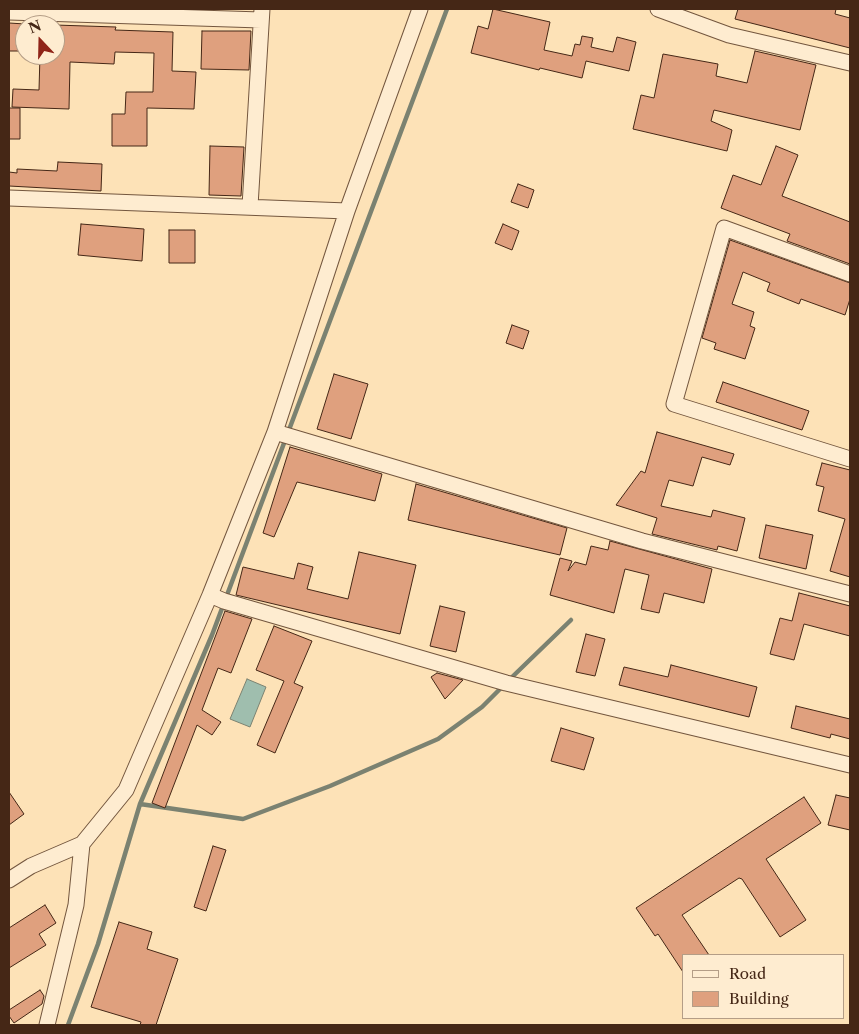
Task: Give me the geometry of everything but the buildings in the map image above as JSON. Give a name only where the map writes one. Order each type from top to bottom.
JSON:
[{"type":"street","points":[[9,880],[31,866],[82,844],[126,790],[210,594],[283,435],[347,211],[420,9]]},
{"type":"street","points":[[658,9],[729,35],[850,63]]},
{"type":"street","points":[[9,12],[262,14],[250,206]]},
{"type":"street","points":[[9,198],[347,211]]},
{"type":"street","points":[[850,274],[724,228],[674,404],[850,459]]},
{"type":"street","points":[[283,435],[642,541],[850,594]]},
{"type":"street","points":[[210,594],[224,601],[506,683],[850,765]]},
{"type":"street","points":[[47,1025],[76,905],[82,844]]},
{"type":"shaded area","points":[[247,679],[266,687],[250,727],[230,719]]},
{"type":"waterway","points":[[68,1025],[98,944],[140,804],[212,635],[447,9]]},
{"type":"waterway","points":[[509,680],[571,620]]},
{"type":"waterway","points":[[140,804],[243,819],[330,786],[438,739],[482,707],[504,685]]}]
